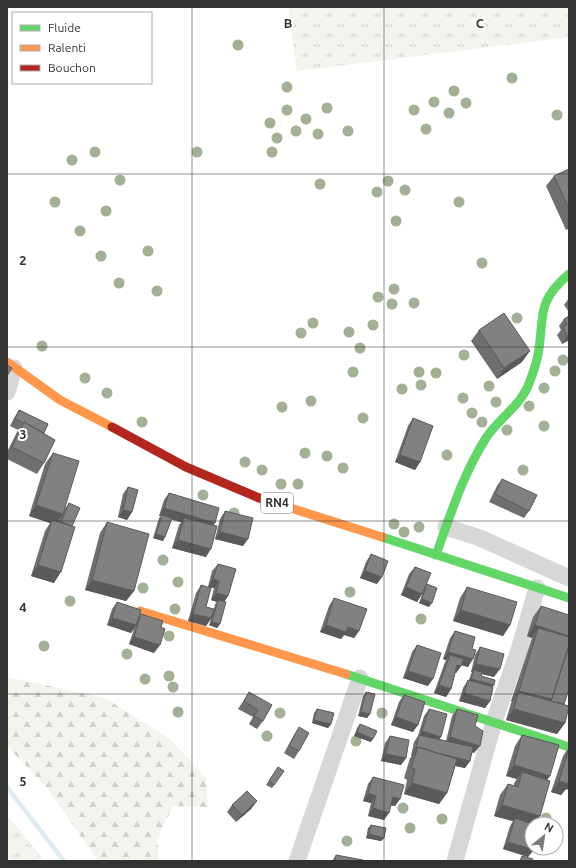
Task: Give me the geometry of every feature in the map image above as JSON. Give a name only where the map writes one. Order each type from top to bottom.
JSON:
[{"type":"main road","points":[[436,555],[462,489],[486,438],[520,399],[530,383],[538,356],[545,300],[551,290],[569,274]]},
{"type":"main road","name":"RN4","points":[[11,365],[60,400],[186,467],[257,497],[569,598]]},
{"type":"main road","points":[[140,611],[360,678],[423,700],[494,720],[569,747]]},
{"type":"street","points":[[7,392],[11,365]]},
{"type":"street","points":[[446,527],[480,538],[569,578]]},
{"type":"street","points":[[455,861],[494,720],[519,650],[537,588]]},
{"type":"street","points":[[297,861],[360,678]]},
{"type":"green space","points":[[288,7],[569,7],[569,37],[297,71]]},
{"type":"green space","points":[[7,677],[105,698],[170,739],[206,778],[208,807],[173,806],[157,840],[159,861],[98,861],[48,789],[7,746]]},
{"type":"green space","points":[[7,817],[17,826],[44,861],[10,861],[7,856]]},
{"type":"building","points":[[569,169],[569,209],[554,176]]},
{"type":"building","points":[[504,313],[530,351],[504,368],[479,330]]},
{"type":"building","points":[[569,316],[569,335],[567,336],[563,327],[567,325],[564,319]]},
{"type":"building","points":[[7,365],[12,368],[7,376]]},
{"type":"building","points":[[19,410],[48,424],[44,433],[24,422],[15,419]]},
{"type":"building","points":[[413,418],[433,426],[420,462],[400,455]]},
{"type":"building","points":[[24,422],[55,440],[44,463],[12,447]]},
{"type":"building","points":[[53,453],[79,461],[63,514],[36,505]]},
{"type":"building","points":[[502,479],[537,495],[529,511],[495,494]]},
{"type":"building","points":[[128,487],[138,490],[132,512],[123,510]]},
{"type":"building","points":[[169,493],[219,508],[215,523],[164,508]]},
{"type":"building","points":[[69,503],[80,508],[72,526],[61,522]]},
{"type":"building","points":[[225,511],[253,518],[248,539],[220,532]]},
{"type":"building","points":[[162,515],[172,518],[165,537],[156,534]]},
{"type":"building","points":[[184,518],[217,526],[211,549],[178,540]]},
{"type":"building","points":[[52,520],[75,527],[61,572],[38,565]]},
{"type":"building","points":[[107,522],[149,534],[134,591],[92,580]]},
{"type":"building","points":[[371,554],[388,561],[382,577],[365,571]]},
{"type":"building","points":[[218,564],[236,569],[228,596],[216,593],[219,581],[213,579]]},
{"type":"building","points":[[415,567],[431,573],[422,594],[406,587]]},
{"type":"building","points":[[427,584],[437,588],[432,603],[422,599]]},
{"type":"building","points":[[201,585],[211,588],[206,607],[214,609],[211,618],[193,614]]},
{"type":"building","points":[[467,587],[517,602],[510,625],[461,610]]},
{"type":"building","points":[[334,598],[367,609],[359,631],[348,627],[346,632],[326,625]]},
{"type":"building","points":[[218,600],[226,602],[220,624],[212,622]]},
{"type":"building","points":[[117,602],[141,610],[136,625],[112,618]]},
{"type":"building","points":[[541,606],[569,615],[569,636],[535,625]]},
{"type":"building","points":[[141,614],[163,621],[161,627],[165,629],[160,645],[134,637]]},
{"type":"building","points":[[538,628],[569,637],[569,645],[552,699],[519,691]]},
{"type":"building","points":[[455,631],[475,637],[472,649],[476,650],[473,659],[448,652]]},
{"type":"building","points":[[417,645],[441,653],[433,679],[408,671]]},
{"type":"building","points":[[480,647],[504,654],[500,669],[476,664]]},
{"type":"building","points":[[568,649],[569,689],[564,704],[551,701]]},
{"type":"building","points":[[450,655],[464,659],[461,666],[457,665],[451,689],[439,685]]},
{"type":"building","points":[[474,670],[482,672],[481,676],[495,680],[494,685],[471,679]]},
{"type":"building","points":[[468,680],[493,687],[490,701],[464,693]]},
{"type":"building","points":[[249,692],[272,705],[263,721],[254,716],[258,710],[244,701]]},
{"type":"building","points":[[366,692],[375,694],[370,714],[361,712]]},
{"type":"building","points":[[518,692],[569,706],[565,723],[514,709]]},
{"type":"building","points":[[404,695],[425,702],[418,725],[396,717]]},
{"type":"building","points":[[317,709],[334,713],[331,724],[314,720]]},
{"type":"building","points":[[429,709],[447,714],[441,737],[422,731]]},
{"type":"building","points":[[457,709],[478,715],[475,726],[483,731],[480,746],[450,737]]},
{"type":"building","points":[[360,724],[377,731],[373,739],[357,732]]},
{"type":"building","points":[[299,727],[309,733],[299,751],[289,746]]},
{"type":"building","points":[[419,735],[473,747],[470,761],[418,747],[416,748]]},
{"type":"building","points":[[522,735],[559,745],[550,776],[514,765]]},
{"type":"building","points":[[390,736],[409,740],[406,758],[386,754]]},
{"type":"building","points":[[418,747],[457,759],[447,793],[412,783],[415,769],[411,768]]},
{"type":"building","points":[[569,749],[569,784],[559,781]]},
{"type":"building","points":[[278,767],[284,771],[274,785],[269,781]]},
{"type":"building","points":[[522,772],[550,781],[540,816],[502,805],[508,784],[518,787]]},
{"type":"building","points":[[373,777],[404,785],[400,799],[393,797],[389,813],[373,808],[376,796],[368,793]]},
{"type":"building","points":[[247,791],[257,801],[242,815],[232,805]]},
{"type":"building","points":[[515,818],[524,821],[524,847],[508,842]]},
{"type":"building","points":[[371,825],[386,828],[384,838],[369,834]]},
{"type":"building","points":[[336,855],[363,860],[363,861],[335,861]]},
{"type":"building","points":[[522,856],[533,859],[532,861],[520,861]]},
{"type":"waterway","points":[[7,787],[64,861]]},
{"type":"traffic: fast","points":[[436,555],[470,466],[491,431],[522,397],[526,390],[538,355],[543,311],[546,302],[558,284],[569,274]]},
{"type":"traffic: fast","points":[[382,537],[569,598]]},
{"type":"traffic: fast","points":[[346,674],[569,747]]},
{"type":"traffic: slow","points":[[7,362],[60,400],[112,427]]},
{"type":"traffic: slow","points":[[259,498],[382,537]]},
{"type":"traffic: slow","points":[[140,611],[346,674]]},
{"type":"traffic: jam","points":[[112,427],[186,467],[259,498]]}]
